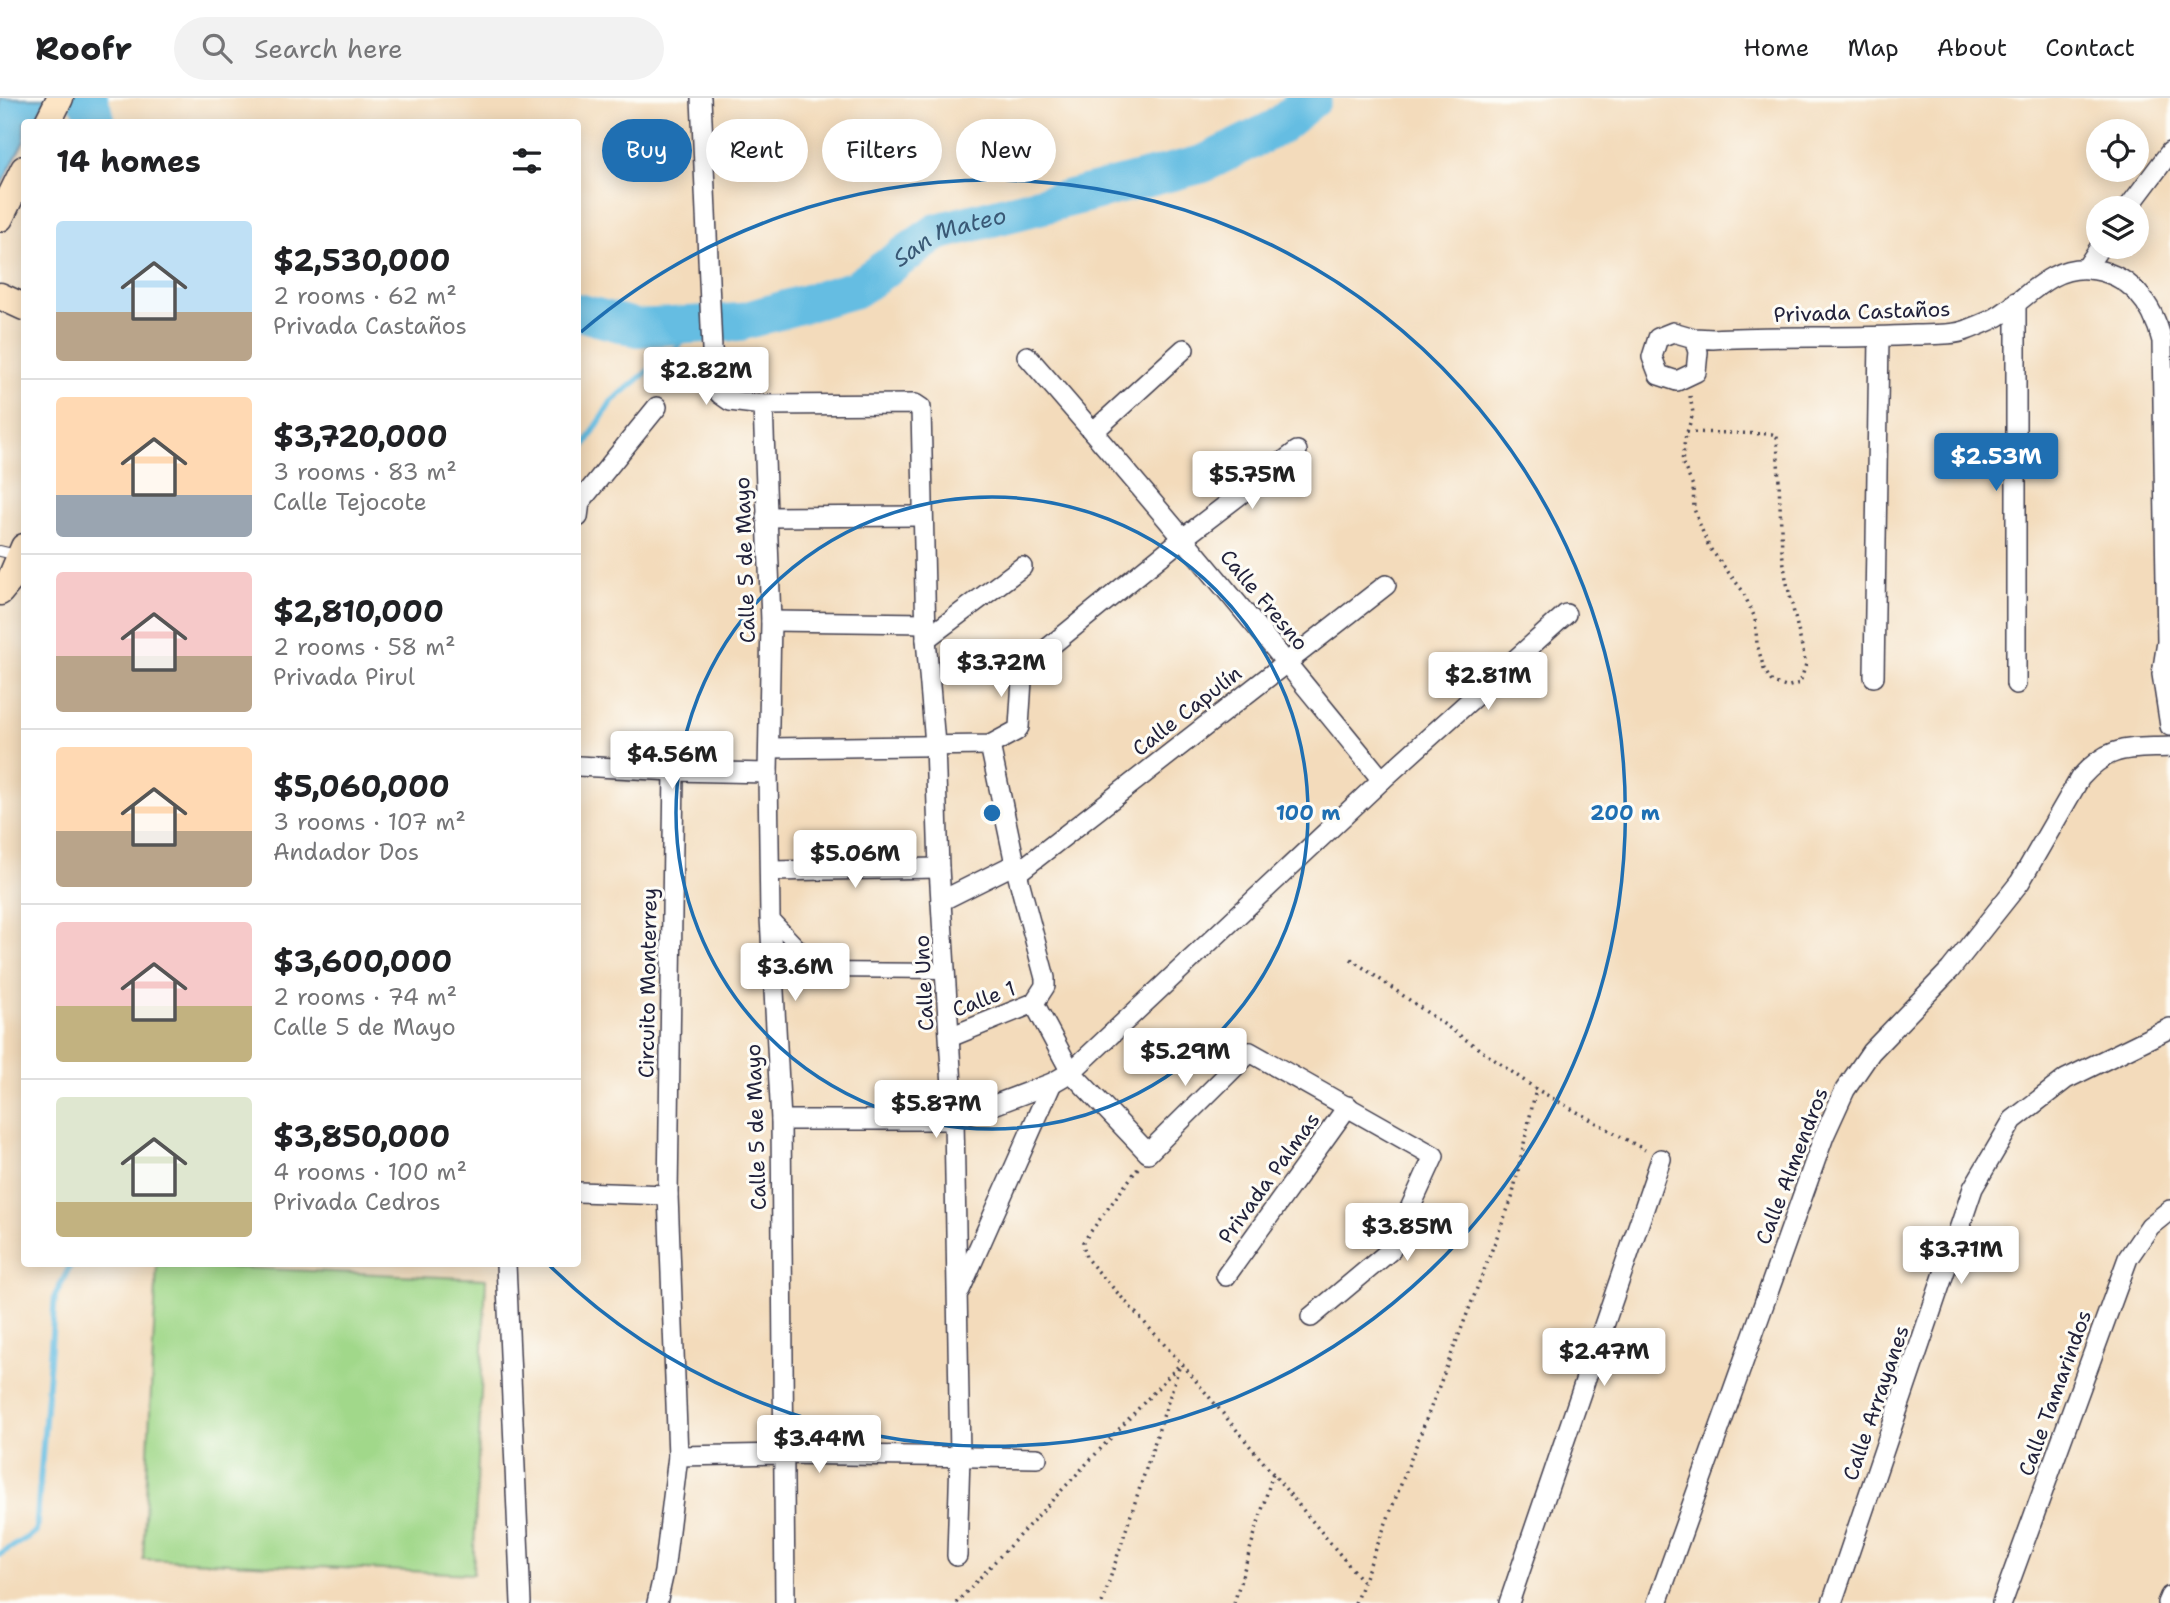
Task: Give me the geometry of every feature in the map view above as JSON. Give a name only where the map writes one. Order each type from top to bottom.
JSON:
[{"type":"main road","points":[[50,119],[60,98]]},
{"type":"main road","points":[[0,218],[21,175]]},
{"type":"main road","points":[[0,296],[21,306]]},
{"type":"main road","points":[[0,592],[10,580],[18,552]]},
{"type":"street","points":[[701,98],[712,349],[720,394],[730,401],[762,405]]},
{"type":"street","points":[[2137,196],[2170,152]]},
{"type":"street","points":[[2091,259],[2085,268],[2108,272],[2131,285],[2164,320],[2162,341],[2169,644],[2162,674],[2170,726]]},
{"type":"street","name":"Privada Castaños","points":[[1687,376],[1677,381],[1659,375],[1652,356],[1658,338],[1672,332],[1694,338],[1879,337],[1964,332],[1996,317],[2036,286],[2057,274],[2085,268]]},
{"type":"street","points":[[2016,302],[2016,684]]},
{"type":"street","points":[[1874,677],[1879,337]]},
{"type":"street","points":[[1687,376],[1696,372],[1698,352],[1694,338]]},
{"type":"street","points":[[1093,432],[1184,349]]},
{"type":"street","name":"Calle Fresno","points":[[1027,356],[1287,662],[1382,780]]},
{"type":"street","name":"Calle Uno","points":[[762,405],[915,404],[921,408],[927,631],[954,1120],[960,1456],[957,1556]]},
{"type":"street","name":"Calle 5 de Mayo","points":[[762,405],[771,621],[768,773],[771,917],[781,1120],[785,1603]]},
{"type":"street","points":[[581,501],[657,407]]},
{"type":"street","points":[[770,748],[990,745],[1016,731],[1020,727],[1022,680],[1027,665],[1182,539],[1297,451]]},
{"type":"street","points":[[766,517],[922,516]]},
{"type":"street","points":[[771,621],[927,631],[1022,567]]},
{"type":"street","name":"Calle Capulín","points":[[941,901],[1016,869],[1385,584]]},
{"type":"street","points":[[781,1120],[954,1120],[1052,1083],[1071,1072],[1382,780],[1566,614]]},
{"type":"street","points":[[990,745],[1016,869],[1045,978],[1045,986],[1034,1003],[1071,1072],[1148,1153],[1250,1052],[1434,1156],[1391,1250],[1311,1317]]},
{"type":"street","name":"Calle Almendros","points":[[1657,1603],[1824,1136],[1845,1090],[1871,1052],[1950,970],[2020,882],[2080,778],[2091,766],[2106,755],[2122,750],[2170,747]]},
{"type":"street","points":[[581,766],[768,773]]},
{"type":"street","name":"Circuito Monterrey","points":[[657,1603],[664,1572],[678,1456],[667,1195],[674,771]]},
{"type":"street","points":[[771,871],[939,868]]},
{"type":"street","points":[[771,917],[820,970],[947,971]]},
{"type":"street","name":"Calle 1","points":[[950,1037],[1034,1003]]},
{"type":"street","name":"Calle Arrayanes","points":[[1832,1603],[1973,1188],[2012,1120],[2066,1079],[2170,1028]]},
{"type":"street","points":[[958,1296],[1052,1083]]},
{"type":"street","name":"Privada Palmas","points":[[1226,1276],[1348,1106]]},
{"type":"street","points":[[1509,1603],[1661,1159]]},
{"type":"street","points":[[581,1192],[667,1195]]},
{"type":"street","name":"Calle Tamarindos","points":[[2002,1603],[2128,1258],[2150,1226],[2170,1210]]},
{"type":"street","points":[[506,1267],[521,1603]]},
{"type":"street","points":[[678,1456],[783,1454],[1037,1458]]},
{"type":"street","points":[[2168,1603],[2170,1596]]},
{"type":"path","points":[[1687,376],[1693,413],[1687,432],[1682,462],[1693,486],[1694,509],[1709,547],[1742,590],[1755,618],[1757,644],[1764,669],[1772,682],[1786,687],[1800,683],[1806,664],[1782,551],[1777,436],[1738,432],[1687,432]]},
{"type":"path","points":[[1351,959],[1536,1089],[1661,1159]]},
{"type":"path","points":[[1355,1603],[1512,1198],[1536,1089]]},
{"type":"path","points":[[1148,1153],[1083,1242],[1086,1258],[1181,1363],[1362,1581]]},
{"type":"path","points":[[956,1603],[1181,1363]]},
{"type":"path","points":[[1102,1603],[1181,1363]]},
{"type":"path","points":[[1234,1603],[1273,1473]]},
{"type":"green space","points":[[157,1267],[223,1267],[486,1279],[473,1574],[143,1559]]},
{"type":"water","points":[[0,98],[47,98],[36,119],[21,119],[21,147],[0,187]]},
{"type":"waterway","name":"San Mateo","points":[[86,98],[96,119]]},
{"type":"waterway","name":"San Mateo","points":[[581,313],[638,328],[740,322],[856,289],[937,232],[1203,164],[1278,127],[1313,98]]},
{"type":"waterway","points":[[581,452],[611,402],[704,324]]},
{"type":"waterway","points":[[0,1554],[36,1532],[55,1296],[70,1267]]}]
